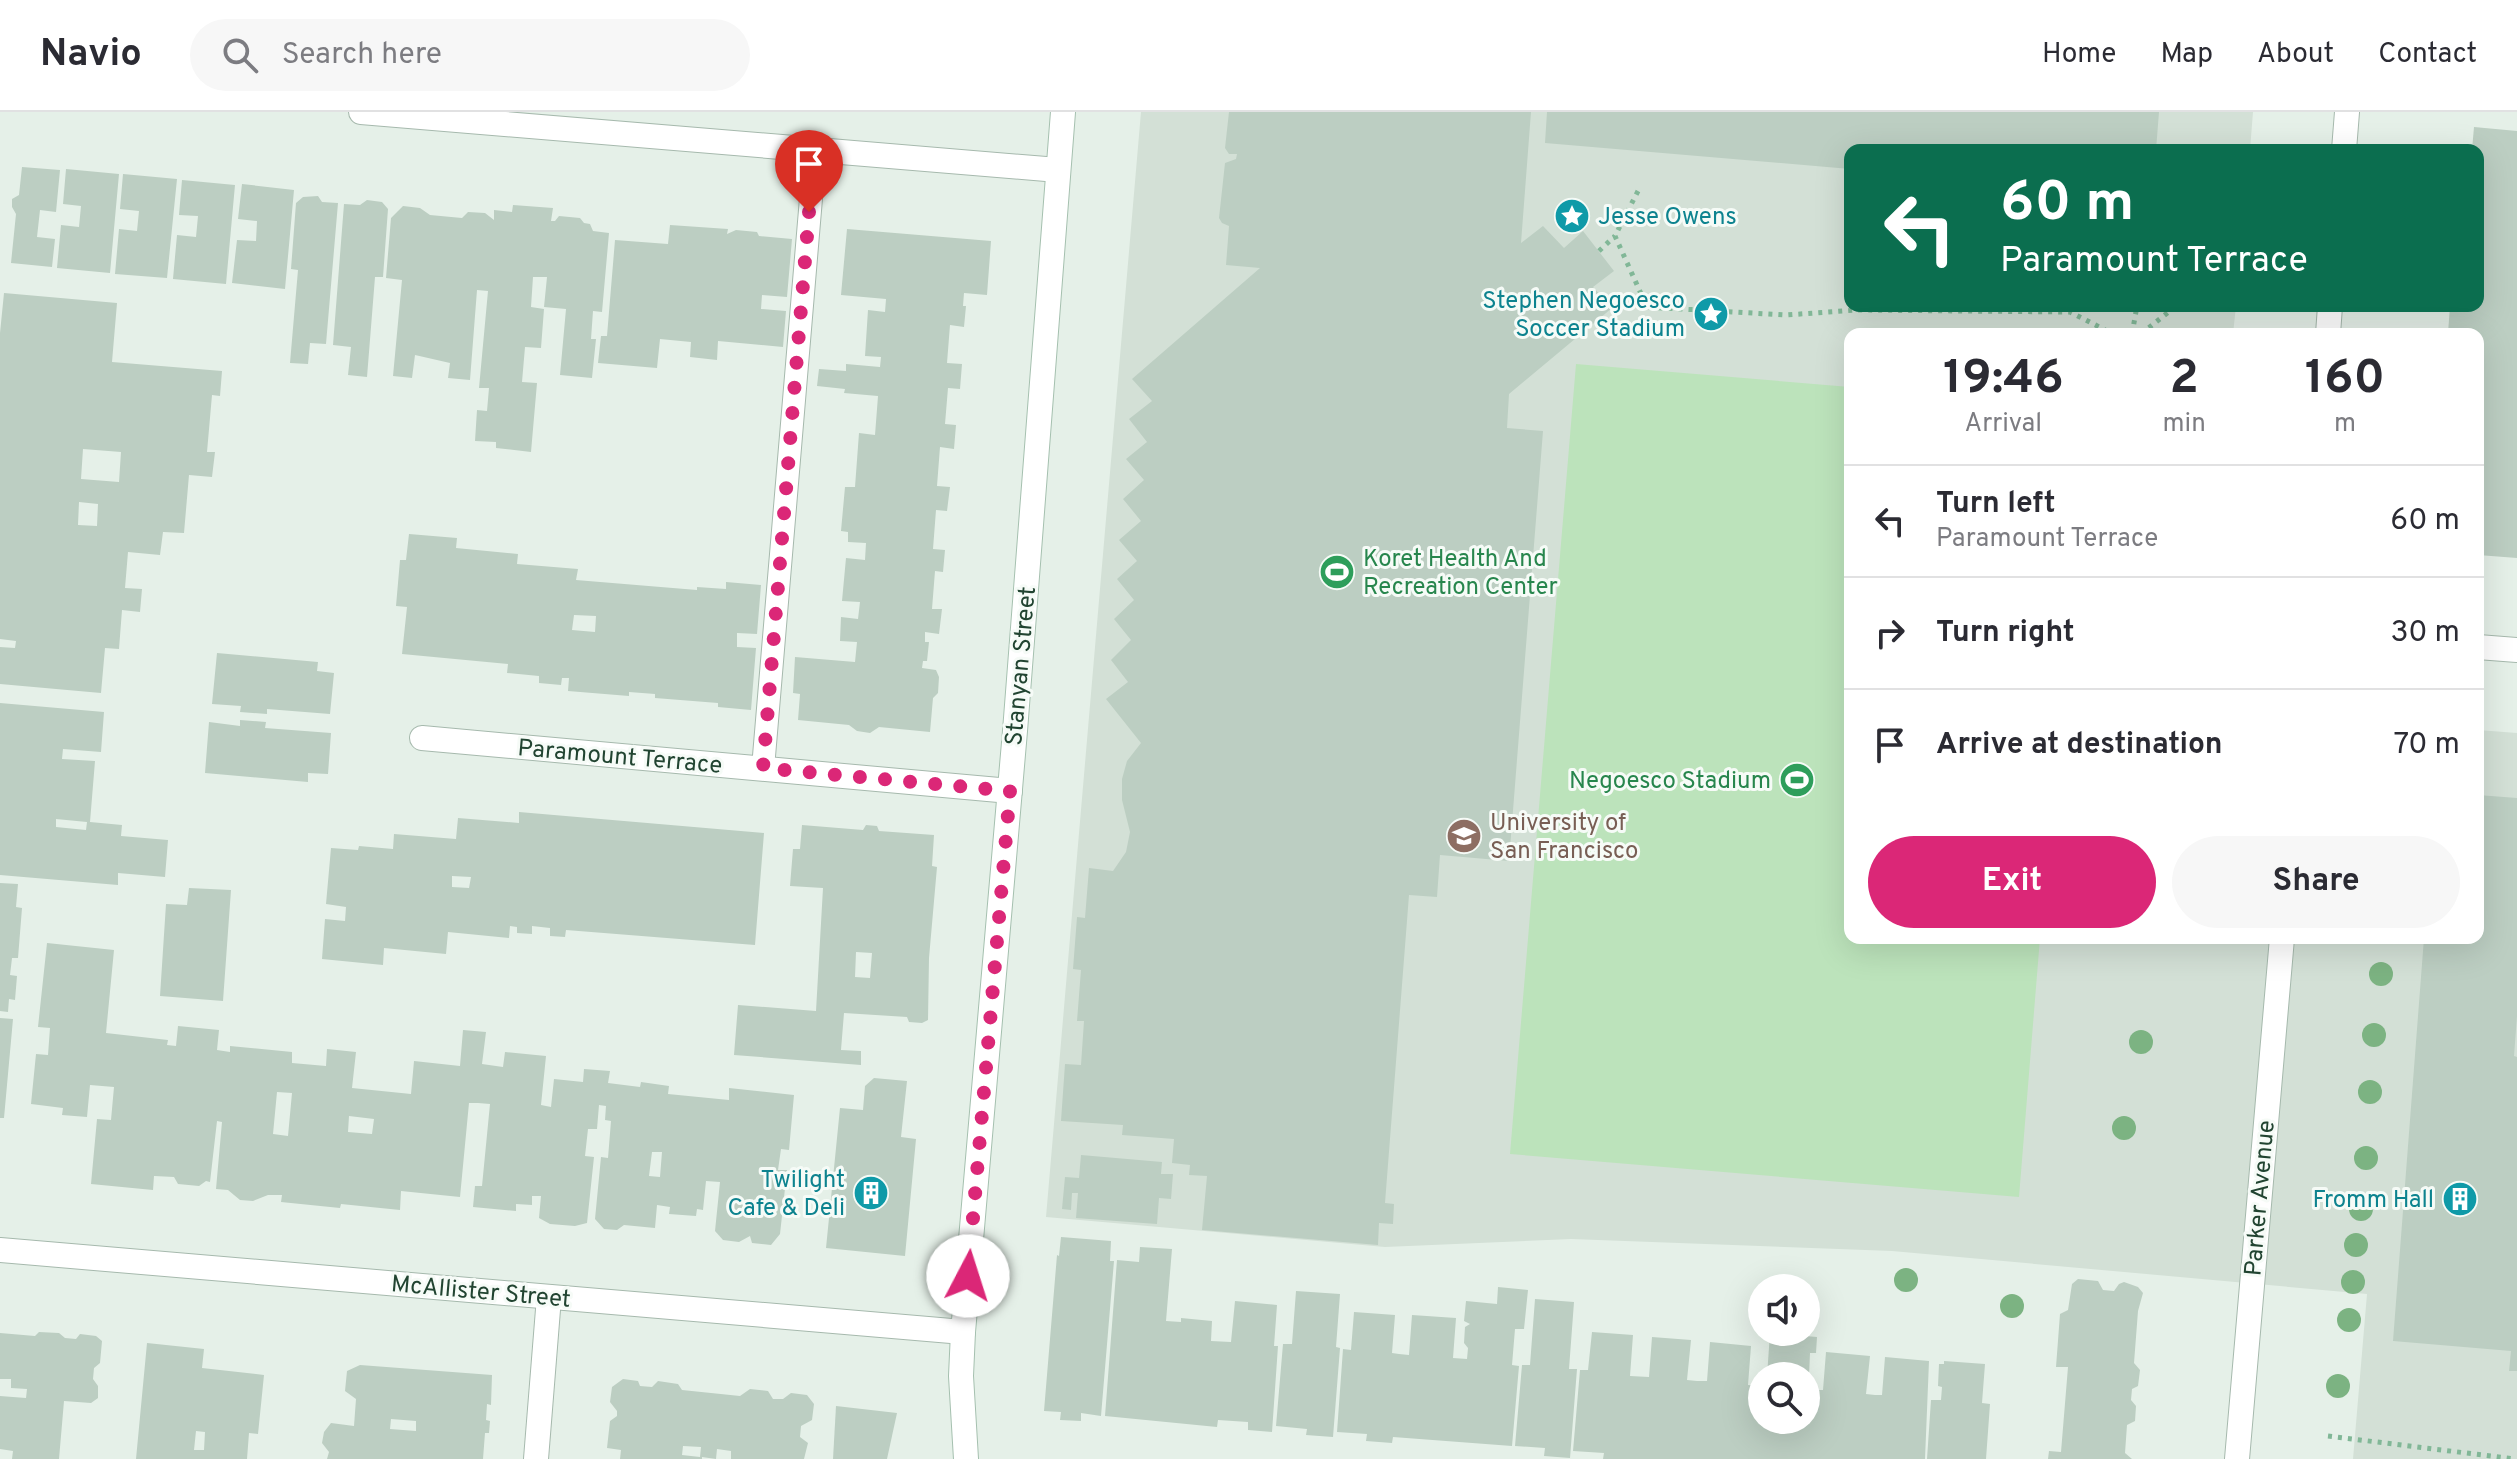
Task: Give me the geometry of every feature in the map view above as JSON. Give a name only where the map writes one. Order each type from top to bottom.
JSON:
[{"type":"street","points":[[361,112],[1058,170]]},
{"type":"street","name":"Stanyan Street","points":[[966,1459],[961,1376],[963,1332],[1010,791],[1063,112]]},
{"type":"street","points":[[2344,144],[2347,112]]},
{"type":"street","points":[[2484,647],[2517,650]]},
{"type":"street","name":"Paramount Terrace","points":[[422,738],[1010,791]]},
{"type":"street","name":"Parker Avenue","points":[[2237,1459],[2281,944]]},
{"type":"street","name":"McAllister Street","points":[[0,1250],[963,1332]]},
{"type":"street","points":[[536,1459],[549,1297]]},
{"type":"lane","points":[[763,768],[815,151]]},
{"type":"path","points":[[1599,251],[1615,236],[1638,191]]},
{"type":"path","points":[[1615,236],[1647,307],[1786,315],[1844,311]]},
{"type":"path","points":[[2070,312],[2101,328]]},
{"type":"path","points":[[2148,328],[2168,312]]},
{"type":"path","points":[[2328,1436],[2515,1459]]},
{"type":"shaded area","name":"University of San Francisco","points":[[1141,112],[2253,112],[2250,144],[1844,144],[1844,312],[2235,312],[2234,328],[1844,328],[1844,944],[2484,944],[2484,730],[2517,733],[2517,1459],[2353,1459],[2367,1294],[1892,1251],[1571,1239],[1385,1247],[1046,1217]]},
{"type":"green space","points":[[1576,364],[1844,386],[1844,944],[2040,944],[2019,1197],[1510,1154]]},
{"type":"building","points":[[1229,112],[1531,112],[1521,243],[1543,226],[1564,248],[1583,231],[1614,271],[1593,287],[1612,308],[1509,394],[1507,428],[1543,431],[1509,861],[1440,855],[1437,897],[1409,895],[1385,1203],[1394,1204],[1393,1224],[1379,1223],[1378,1245],[1202,1230],[1207,1176],[1189,1175],[1190,1165],[1172,1163],[1174,1139],[1122,1135],[1123,1125],[1061,1121],[1065,1064],[1081,1065],[1084,1021],[1077,1021],[1081,970],[1073,969],[1077,917],[1085,918],[1089,868],[1113,871],[1126,852],[1130,832],[1122,800],[1122,779],[1127,761],[1141,743],[1106,699],[1128,682],[1111,660],[1131,640],[1114,619],[1134,600],[1117,579],[1137,561],[1119,540],[1141,521],[1123,499],[1144,480],[1126,459],[1147,442],[1129,419],[1152,401],[1132,379],[1260,268],[1226,265],[1229,226],[1219,218],[1225,163],[1236,159],[1237,154],[1229,154],[1225,148]]},
{"type":"building","points":[[1547,112],[2159,112],[2156,144],[1844,144],[1844,168],[1545,143]]},
{"type":"building","points":[[2474,127],[2517,131],[2517,558],[2484,555],[2484,328],[2448,328],[2450,312],[2484,312],[2484,144],[2473,144]]},
{"type":"building","points":[[22,167],[60,170],[56,212],[40,210],[37,237],[55,239],[52,267],[11,263],[16,214],[12,199],[19,195]]},
{"type":"building","points":[[66,169],[119,174],[110,273],[57,268],[61,225],[79,227],[81,206],[63,204]]},
{"type":"building","points":[[123,174],[177,179],[167,278],[115,274],[119,229],[137,231],[139,211],[120,209]]},
{"type":"building","points":[[182,180],[235,185],[226,284],[173,279],[177,235],[196,237],[198,216],[179,215]]},
{"type":"building","points":[[242,184],[294,190],[285,289],[232,283],[237,240],[256,241],[257,221],[238,219]]},
{"type":"building","points":[[318,196],[322,202],[338,203],[326,344],[310,343],[308,364],[290,363],[298,270],[291,269],[296,203],[303,197]]},
{"type":"building","points":[[367,200],[382,202],[388,209],[383,277],[375,277],[367,377],[348,375],[351,347],[333,345],[344,204],[360,205]]},
{"type":"building","points":[[513,205],[553,208],[551,221],[559,216],[580,218],[590,224],[593,231],[609,233],[602,312],[593,311],[591,339],[596,339],[592,378],[560,375],[566,309],[544,307],[547,277],[533,277],[531,307],[544,309],[541,348],[525,347],[522,382],[537,383],[531,452],[496,448],[496,442],[475,441],[477,410],[487,411],[489,388],[479,388],[488,291],[477,290],[470,380],[448,378],[450,363],[415,355],[412,378],[393,376],[402,280],[386,278],[391,218],[403,206],[420,208],[430,215],[462,218],[468,212],[485,213],[494,220],[494,210],[512,212]]},
{"type":"building","points":[[670,225],[728,229],[727,234],[736,230],[757,232],[759,236],[792,239],[787,297],[762,295],[761,309],[786,311],[783,347],[718,341],[717,360],[690,357],[691,342],[660,339],[657,368],[598,363],[601,336],[607,336],[615,240],[668,244]]},
{"type":"building","points":[[847,229],[991,241],[987,295],[964,293],[964,327],[950,325],[947,363],[962,364],[960,389],[948,388],[945,424],[956,425],[954,449],[940,447],[937,486],[950,487],[947,511],[936,510],[933,549],[945,550],[943,572],[935,571],[932,609],[942,609],[939,634],[925,632],[925,642],[929,642],[927,661],[923,661],[922,668],[936,670],[939,677],[938,693],[933,698],[930,732],[879,727],[870,733],[857,731],[849,725],[798,720],[800,694],[793,693],[795,657],[855,662],[857,642],[840,641],[841,617],[858,619],[860,602],[842,601],[846,558],[865,560],[866,543],[848,542],[848,532],[841,531],[845,487],[855,487],[859,433],[875,435],[878,396],[844,393],[845,389],[817,386],[819,369],[846,371],[846,364],[880,367],[881,357],[865,356],[868,310],[885,312],[886,299],[841,295]]},
{"type":"building","points":[[4,293],[117,303],[112,362],[222,371],[220,396],[212,395],[207,452],[215,452],[212,477],[189,475],[184,533],[163,532],[160,555],[128,552],[125,588],[142,589],[140,612],[122,610],[119,649],[105,648],[101,693],[0,684],[0,647],[15,648],[16,641],[0,639],[0,333]],"holes":[[[83,449],[121,452],[119,482],[81,479]],[[79,502],[98,504],[97,526],[78,525]]]},
{"type":"building","points":[[409,534],[457,538],[456,548],[518,554],[517,564],[578,569],[576,580],[697,590],[697,587],[726,589],[726,582],[761,585],[757,634],[737,633],[737,647],[756,648],[751,710],[718,707],[718,703],[655,698],[655,694],[629,692],[629,696],[568,691],[569,678],[562,678],[561,685],[539,683],[539,676],[507,673],[508,664],[402,654],[407,607],[396,606],[400,560],[406,560]],"holes":[[[574,615],[596,616],[595,632],[572,630]]]},
{"type":"building","points":[[217,653],[318,662],[317,671],[334,673],[330,714],[267,709],[267,714],[240,712],[241,706],[212,704]]},
{"type":"building","points":[[0,703],[104,712],[101,752],[63,749],[62,759],[95,761],[90,822],[122,825],[121,836],[168,840],[165,877],[118,873],[118,885],[0,875]],"holes":[[[56,819],[87,822],[86,830],[56,827]]]},
{"type":"building","points":[[240,720],[266,722],[265,728],[331,733],[328,774],[308,773],[308,782],[205,773],[209,722],[240,726]]},
{"type":"building","name":"Fromm Hall","points":[[2484,795],[2517,798],[2517,1016],[2514,1056],[2517,1057],[2517,1371],[2509,1371],[2511,1351],[2393,1341],[2424,944],[2484,944]]},
{"type":"building","points":[[519,812],[764,833],[755,945],[566,930],[565,937],[550,936],[550,928],[532,926],[532,934],[517,933],[517,927],[510,926],[509,938],[448,932],[446,954],[384,948],[383,965],[322,959],[325,919],[345,921],[346,907],[326,904],[331,848],[358,850],[359,846],[393,849],[394,834],[456,839],[458,818],[519,823]],"holes":[[[452,876],[471,877],[469,888],[452,887]]]},
{"type":"building","points":[[802,825],[863,830],[866,825],[877,826],[879,831],[934,835],[932,866],[937,867],[929,958],[928,1020],[909,1022],[907,1017],[844,1013],[841,1050],[861,1051],[861,1065],[734,1055],[738,1005],[816,1011],[823,888],[790,886],[793,849],[800,849]],"holes":[[[856,952],[872,953],[870,978],[855,977]]]},
{"type":"building","points":[[0,883],[18,884],[16,907],[22,908],[18,958],[12,958],[10,975],[17,976],[15,1000],[9,999],[8,1012],[0,1011]]},
{"type":"building","points":[[189,888],[231,890],[223,1001],[160,996],[166,904],[187,905]]},
{"type":"building","points":[[47,943],[114,950],[106,1033],[168,1040],[167,1045],[176,1046],[178,1026],[219,1030],[217,1050],[230,1052],[230,1046],[292,1052],[292,1063],[326,1066],[327,1049],[356,1052],[352,1088],[411,1094],[414,1061],[460,1066],[463,1030],[486,1032],[482,1064],[503,1067],[505,1052],[546,1056],[541,1105],[551,1107],[554,1079],[583,1082],[584,1069],[610,1071],[608,1083],[640,1087],[641,1082],[669,1086],[668,1094],[729,1100],[729,1088],[794,1095],[789,1150],[781,1149],[778,1170],[787,1170],[780,1234],[771,1245],[752,1243],[750,1236],[739,1242],[723,1240],[715,1231],[720,1182],[706,1181],[703,1210],[697,1209],[696,1216],[669,1214],[670,1207],[657,1205],[655,1228],[624,1225],[617,1230],[604,1229],[595,1219],[601,1157],[608,1158],[611,1121],[605,1120],[606,1106],[599,1105],[597,1129],[588,1129],[585,1156],[594,1157],[587,1223],[575,1226],[550,1224],[539,1218],[541,1196],[532,1196],[532,1205],[516,1204],[516,1211],[473,1207],[475,1186],[482,1186],[490,1104],[469,1103],[460,1197],[401,1191],[400,1210],[281,1202],[282,1195],[268,1195],[253,1201],[240,1200],[228,1190],[216,1189],[222,1122],[217,1121],[210,1182],[199,1186],[178,1184],[174,1177],[154,1176],[153,1190],[91,1184],[97,1119],[111,1120],[114,1087],[90,1085],[87,1117],[62,1115],[63,1108],[31,1104],[36,1054],[48,1055],[50,1028],[38,1027]],"holes":[[[277,1092],[292,1093],[288,1136],[273,1134]],[[349,1116],[374,1119],[372,1134],[348,1132]],[[652,1152],[662,1152],[660,1177],[649,1176]]]},
{"type":"building","points":[[0,1018],[13,1019],[4,1118],[0,1118]]},
{"type":"building","name":"Twilight Cafe & Deli","points":[[874,1078],[907,1081],[901,1137],[916,1139],[905,1256],[826,1248],[840,1108],[863,1110],[865,1086]]},
{"type":"building","points":[[1081,1155],[1162,1162],[1161,1174],[1173,1174],[1171,1199],[1159,1198],[1157,1224],[1076,1218],[1078,1193],[1072,1193],[1071,1210],[1062,1209],[1065,1177],[1079,1178]]},
{"type":"building","points":[[1061,1237],[1111,1241],[1110,1261],[1114,1261],[1101,1416],[1081,1413],[1081,1421],[1060,1420],[1061,1412],[1044,1411]]},
{"type":"building","points":[[1140,1247],[1172,1249],[1166,1321],[1181,1322],[1181,1318],[1212,1321],[1211,1341],[1231,1342],[1235,1301],[1277,1305],[1274,1346],[1278,1346],[1272,1432],[1248,1430],[1248,1422],[1218,1420],[1217,1427],[1105,1416],[1117,1260],[1139,1262]]},
{"type":"building","points":[[2078,1279],[2098,1281],[2103,1290],[2114,1291],[2124,1282],[2138,1287],[2143,1293],[2138,1311],[2134,1363],[2140,1370],[2138,1386],[2132,1389],[2131,1400],[2136,1406],[2135,1421],[2127,1425],[2125,1453],[2132,1459],[2048,1459],[2049,1451],[2061,1452],[2068,1367],[2056,1367],[2060,1314],[2068,1310],[2072,1284]]},
{"type":"building","points":[[1498,1287],[1528,1290],[1524,1329],[1515,1329],[1512,1365],[1519,1366],[1512,1446],[1393,1437],[1392,1443],[1366,1441],[1367,1434],[1337,1432],[1343,1349],[1351,1350],[1354,1312],[1395,1315],[1392,1353],[1409,1355],[1412,1315],[1456,1318],[1453,1358],[1467,1359],[1465,1327],[1470,1324],[1464,1321],[1466,1301],[1497,1304]]},
{"type":"building","points":[[1296,1291],[1340,1294],[1336,1347],[1340,1348],[1333,1437],[1306,1435],[1307,1429],[1276,1426],[1283,1344],[1292,1344]]},
{"type":"building","points":[[1535,1299],[1574,1302],[1569,1369],[1577,1369],[1570,1458],[1544,1456],[1545,1448],[1515,1446],[1522,1365],[1530,1365]]},
{"type":"building","points":[[39,1332],[59,1333],[65,1338],[76,1339],[80,1334],[96,1336],[102,1341],[100,1363],[94,1368],[93,1379],[98,1386],[98,1398],[91,1403],[64,1401],[59,1459],[12,1459],[13,1451],[0,1449],[0,1396],[26,1398],[27,1389],[11,1388],[11,1379],[0,1379],[0,1333],[35,1336]]},
{"type":"building","points":[[1592,1332],[1633,1335],[1630,1376],[1649,1377],[1652,1337],[1691,1340],[1687,1380],[1697,1381],[1707,1381],[1710,1342],[1751,1346],[1748,1362],[1748,1434],[1820,1434],[1820,1390],[1823,1390],[1826,1352],[1870,1356],[1866,1394],[1875,1395],[1882,1395],[1885,1357],[1929,1361],[1925,1459],[1603,1459],[1604,1453],[1573,1451],[1580,1370],[1588,1370]]},
{"type":"building","points":[[147,1343],[204,1349],[202,1368],[264,1375],[258,1434],[249,1433],[247,1459],[136,1459]],"holes":[[[196,1431],[205,1432],[204,1450],[194,1450]]]},
{"type":"building","points":[[1769,1346],[1816,1346],[1816,1353],[1810,1353],[1810,1362],[1768,1362]]},
{"type":"building","points":[[1944,1361],[1985,1364],[1982,1403],[1990,1404],[1986,1459],[1927,1459],[1931,1400],[1941,1400],[1939,1364],[1944,1364]]},
{"type":"building","points":[[360,1365],[492,1375],[491,1405],[487,1404],[486,1420],[490,1421],[489,1433],[485,1433],[483,1459],[327,1459],[329,1452],[322,1443],[324,1432],[331,1423],[354,1426],[356,1399],[345,1391],[347,1371]],"holes":[[[391,1419],[416,1421],[416,1431],[390,1429]]]},
{"type":"building","points":[[623,1379],[638,1381],[640,1386],[652,1387],[658,1381],[678,1384],[682,1390],[740,1396],[750,1389],[768,1391],[773,1399],[783,1399],[791,1393],[807,1395],[814,1404],[812,1420],[801,1426],[800,1437],[808,1443],[804,1459],[731,1459],[731,1451],[717,1449],[716,1459],[620,1459],[621,1450],[607,1448],[610,1421],[617,1416],[610,1402],[612,1387]],"holes":[[[683,1446],[701,1447],[700,1457],[682,1455]]]},
{"type":"building","points":[[836,1406],[897,1413],[887,1459],[833,1459]]},
{"type":"place","name":"Jesse Owens","points":[[1572,216]]},
{"type":"place","name":"Stephen Negoesco Soccer Stadium","points":[[1711,314]]},
{"type":"place","name":"Koret Health And Recreation Center","points":[[1337,572]]},
{"type":"place","name":"Negoesco Stadium","points":[[1797,780]]},
{"type":"place","name":"University of San Francisco","points":[[1464,836]]},
{"type":"place","name":"Twilight Cafe & Deli","points":[[871,1193]]},
{"type":"place","name":"Fromm Hall","points":[[2460,1199]]},
{"type":"route","points":[[809,212],[763,768],[1010,791],[968,1276]]}]
